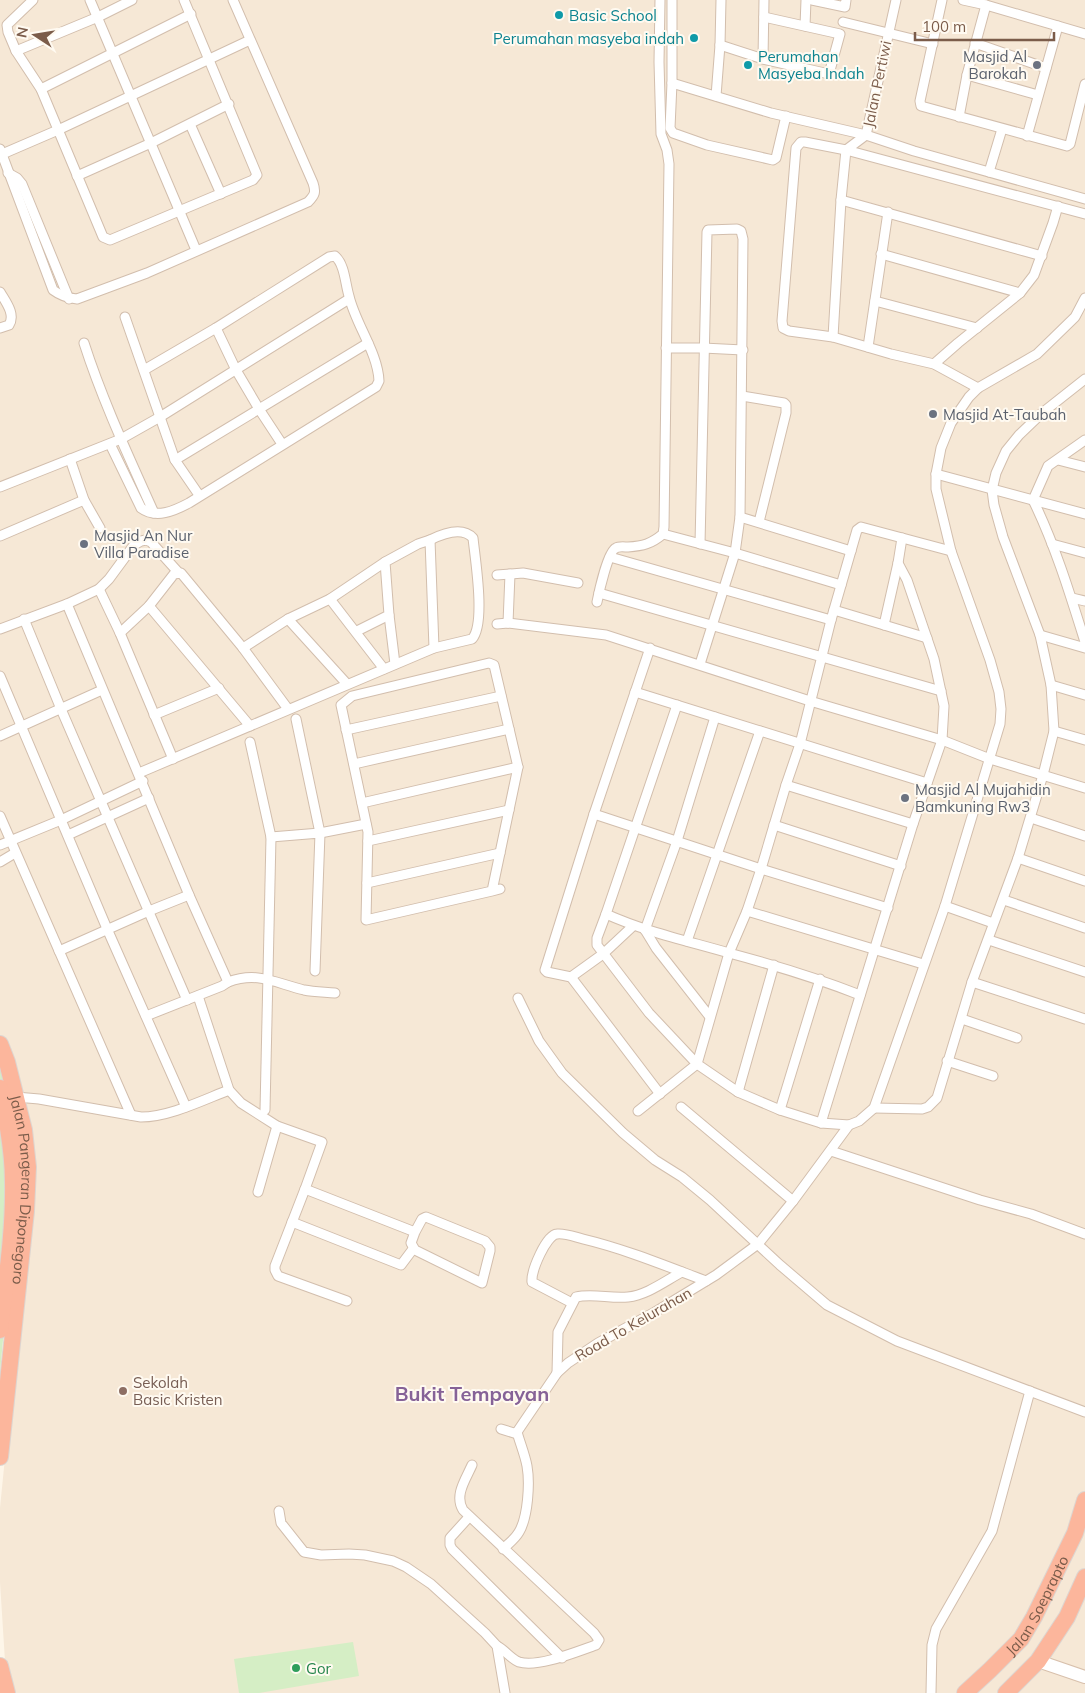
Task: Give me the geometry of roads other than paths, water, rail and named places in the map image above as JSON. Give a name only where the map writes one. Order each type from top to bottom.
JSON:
[{"type":"highway","name":"Jalan Pangeran Diponegoro","points":[[0,1044],[7,1062],[24,1130],[28,1168],[22,1247],[0,1457]]},
{"type":"highway","name":"Jalan Pangeran Diponegoro","points":[[0,1088],[9,1135],[13,1181],[12,1224],[0,1330]]},
{"type":"highway","name":"Jalan Soeprapto","points":[[965,1693],[1020,1639],[1034,1617],[1075,1533],[1085,1500]]},
{"type":"highway","name":"Jalan Soeprapto","points":[[1006,1693],[1038,1661],[1067,1617],[1085,1577]]},
{"type":"highway","points":[[0,1666],[7,1693]]},
{"type":"street","points":[[33,0],[7,25],[8,32],[16,51],[41,89],[103,237],[107,240],[180,212],[252,180],[257,175],[184,0]]},
{"type":"street","points":[[90,0],[132,95],[196,250]]},
{"type":"street","points":[[16,51],[98,17],[132,0]]},
{"type":"street","points":[[233,0],[316,190],[313,197],[308,202],[138,276],[77,299],[69,299],[53,290],[1,153],[58,130],[250,40]]},
{"type":"street","points":[[660,0],[661,134],[667,150],[669,164],[663,534],[652,543],[642,546],[616,548],[610,557],[598,597],[714,625],[941,691]]},
{"type":"street","points":[[672,0],[670,128],[676,135],[707,145],[775,159],[786,116]]},
{"type":"street","points":[[716,96],[721,0]]},
{"type":"street","points":[[763,59],[764,0]]},
{"type":"street","points":[[805,26],[806,0]]},
{"type":"street","points":[[720,46],[763,59],[829,74],[846,4],[812,0]]},
{"type":"street","name":"Jalan Pertiwi","points":[[866,135],[896,0]]},
{"type":"street","points":[[942,0],[920,101],[921,106],[1063,145],[1070,144],[1084,90]]},
{"type":"street","points":[[963,0],[1085,34]]},
{"type":"street","points":[[959,117],[967,74],[986,5]]},
{"type":"street","points":[[41,89],[191,14]]},
{"type":"street","points":[[764,16],[840,34]]},
{"type":"street","name":"Jalan Pertiwi","points":[[843,22],[888,33]]},
{"type":"street","points":[[1027,136],[1058,26]]},
{"type":"street","points":[[888,33],[933,44]]},
{"type":"street","points":[[975,43],[1046,68]]},
{"type":"street","points":[[967,74],[1038,95]]},
{"type":"street","points":[[672,83],[786,116],[866,135],[1085,199]]},
{"type":"street","points":[[77,176],[151,143],[228,104]]},
{"type":"street","points":[[190,124],[221,194]]},
{"type":"street","points":[[989,172],[1002,129]]},
{"type":"street","points":[[833,337],[840,200],[846,150],[866,135]]},
{"type":"street","points":[[978,388],[934,364],[833,337],[789,331],[783,328],[782,321],[796,148],[799,144],[805,142],[846,150],[1085,214]]},
{"type":"street","points":[[840,200],[1042,256]]},
{"type":"street","points":[[934,364],[1020,293],[1034,274],[1042,256],[1058,206]]},
{"type":"street","points":[[868,347],[888,212]]},
{"type":"street","points":[[700,544],[707,232],[708,230],[737,229],[741,231],[743,239],[740,516],[735,553],[714,625],[700,664]]},
{"type":"street","points":[[881,254],[1020,293]]},
{"type":"street","points":[[110,444],[140,508],[154,513],[170,512],[378,385],[379,376],[368,342],[349,299],[340,261],[335,256],[329,257],[216,328],[144,370]]},
{"type":"street","points":[[0,292],[12,313],[9,324],[0,328]]},
{"type":"street","points":[[677,705],[596,941],[603,954],[649,1013],[697,1064],[738,1092],[780,1110],[820,1123],[849,1125],[859,1121],[874,1108],[945,906],[1000,724],[999,692],[990,660],[951,551],[936,489],[936,474],[941,448],[951,423],[969,396],[978,388],[1037,354],[1075,317],[1085,298]]},
{"type":"street","points":[[0,487],[121,439],[160,417],[349,299]]},
{"type":"street","points":[[875,301],[977,328]]},
{"type":"street","points":[[125,317],[175,460],[199,495]]},
{"type":"street","points":[[1075,317],[1085,321]]},
{"type":"street","points":[[216,328],[236,370],[258,409],[282,444]]},
{"type":"street","points":[[175,460],[368,342]]},
{"type":"street","points":[[84,344],[94,374],[154,513]]},
{"type":"street","points":[[666,348],[742,350]]},
{"type":"street","points":[[874,1108],[922,1109],[928,1107],[937,1098],[972,982],[993,923],[1004,900],[1031,818],[1054,731],[1051,686],[1040,635],[1003,537],[992,490],[996,474],[1006,451],[1019,435],[1042,412],[1085,379]]},
{"type":"street","points":[[742,396],[784,403],[786,405],[786,413],[759,522]]},
{"type":"street","points":[[1085,440],[1048,466],[1033,500],[1072,598],[1085,642]]},
{"type":"street","points":[[70,459],[84,500],[100,528]]},
{"type":"street","points":[[1058,460],[1085,467]]},
{"type":"street","points":[[936,474],[1085,514]]},
{"type":"street","points":[[0,536],[84,500]]},
{"type":"street","points":[[740,516],[851,551]]},
{"type":"street","points":[[638,1111],[697,1064],[729,952],[747,910],[761,869],[800,744],[810,701],[824,656],[834,610],[857,530],[861,527],[951,551]]},
{"type":"street","points":[[0,845],[61,820],[101,800],[173,759],[434,648],[472,639],[476,632],[479,616],[473,538],[466,532],[455,532],[418,544],[385,562],[330,599],[288,619],[243,648]]},
{"type":"street","points":[[663,534],[735,553],[841,585]]},
{"type":"street","points":[[884,626],[902,538]]},
{"type":"street","points":[[0,629],[67,604],[99,589],[109,579],[134,545],[146,540],[151,542],[178,572],[184,576],[243,648],[288,709]]},
{"type":"street","points":[[430,540],[434,648]]},
{"type":"street","points":[[1052,544],[1085,553]]},
{"type":"street","points":[[610,557],[832,620]]},
{"type":"street","points":[[385,562],[395,664]]},
{"type":"street","points":[[820,1123],[913,824],[942,740],[944,723],[941,691],[934,659],[907,580],[898,563]]},
{"type":"street","points":[[120,633],[149,606],[174,574],[178,572]]},
{"type":"street","points":[[497,575],[523,573],[578,583]]},
{"type":"street","points":[[508,623],[510,574]]},
{"type":"street","points":[[99,589],[120,633],[173,759]]},
{"type":"street","points":[[1072,598],[1085,601]]},
{"type":"street","points":[[330,599],[357,631],[384,669]]},
{"type":"street","points":[[67,604],[189,895],[228,982]]},
{"type":"street","points":[[149,606],[250,726]]},
{"type":"street","points":[[834,610],[927,638]]},
{"type":"street","points":[[357,631],[389,615]]},
{"type":"street","points":[[24,619],[187,1000]]},
{"type":"street","points":[[288,619],[347,684]]},
{"type":"street","points":[[497,624],[508,623],[606,635],[810,701],[942,740],[990,759],[1085,788]]},
{"type":"street","points":[[1040,635],[1085,648]]},
{"type":"street","points":[[650,648],[594,814],[545,970],[571,977],[660,1094]]},
{"type":"street","points":[[489,662],[494,665],[501,696],[518,767],[500,853],[496,890],[366,920],[368,842],[366,824],[341,705],[352,696],[489,662]]},
{"type":"street","points":[[0,676],[108,931],[186,1107]]},
{"type":"street","points":[[1051,686],[1085,695]]},
{"type":"street","points":[[154,715],[219,688]]},
{"type":"street","points":[[0,736],[102,690]]},
{"type":"street","points":[[635,692],[927,783]]},
{"type":"street","points":[[346,730],[501,696]]},
{"type":"street","points":[[645,930],[677,840],[715,717]]},
{"type":"street","points":[[296,719],[320,833],[315,971]]},
{"type":"street","points":[[354,764],[509,729]]},
{"type":"street","points":[[688,941],[760,731]]},
{"type":"street","points":[[1054,731],[1085,740]]},
{"type":"street","points":[[250,742],[271,836],[265,1110]]},
{"type":"street","points":[[362,804],[518,767]]},
{"type":"street","points":[[786,785],[913,824]]},
{"type":"street","points":[[68,835],[149,798]]},
{"type":"street","points":[[368,842],[509,810]]},
{"type":"street","points":[[594,814],[635,829],[677,840],[761,869],[888,908]]},
{"type":"street","points":[[0,816],[131,1115]]},
{"type":"street","points":[[1031,818],[1085,836]]},
{"type":"street","points":[[271,836],[320,833],[366,824]]},
{"type":"street","points":[[774,825],[901,866]]},
{"type":"street","points":[[0,862],[15,853]]},
{"type":"street","points":[[367,883],[500,853]]},
{"type":"street","points":[[1018,858],[1085,881]]},
{"type":"street","points":[[59,951],[189,895]]},
{"type":"street","points":[[1004,900],[1085,928]]},
{"type":"street","points":[[945,906],[993,923]]},
{"type":"street","points":[[747,910],[924,964]]},
{"type":"street","points":[[606,914],[645,930],[774,965],[820,979],[860,995]]},
{"type":"street","points":[[571,977],[603,954],[633,926]]},
{"type":"street","points":[[645,930],[656,948],[710,1017]]},
{"type":"street","points":[[988,940],[1085,972]]},
{"type":"street","points":[[738,1092],[774,965]]},
{"type":"street","points":[[146,1016],[241,977],[267,979],[305,990],[335,993]]},
{"type":"street","points":[[780,1110],[820,979]]},
{"type":"street","points":[[972,982],[1085,1019]]},
{"type":"street","points":[[198,996],[229,1090],[241,1103],[276,1126],[322,1142],[275,1266],[276,1273],[278,1276],[347,1301]]},
{"type":"street","points":[[518,998],[539,1041],[562,1074],[623,1133],[655,1160],[689,1183],[827,1306],[897,1341],[1085,1412]]},
{"type":"street","points":[[962,1019],[1017,1038]]},
{"type":"street","points":[[947,1061],[992,1076]]},
{"type":"street","points":[[16,1097],[150,1117],[186,1107],[229,1090]]},
{"type":"street","points":[[682,1107],[793,1201]]},
{"type":"street","name":"Road To Kelurahan","points":[[517,1432],[557,1373],[568,1363],[598,1343],[706,1281],[758,1244],[832,1151],[849,1125]]},
{"type":"street","points":[[258,1192],[276,1126]]},
{"type":"street","points":[[832,1151],[980,1200],[1031,1214],[1085,1234]]},
{"type":"street","points":[[305,1189],[415,1232]]},
{"type":"street","points":[[426,1217],[485,1241],[490,1247],[482,1283],[413,1248],[411,1243],[415,1232],[422,1219],[426,1217]]},
{"type":"street","points":[[292,1222],[401,1265],[413,1248]]},
{"type":"street","points":[[572,1303],[532,1282],[538,1259],[548,1239],[555,1234],[562,1233],[599,1242],[706,1281]]},
{"type":"street","points":[[557,1373],[558,1332],[576,1297],[625,1297],[641,1294],[682,1272]]},
{"type":"street","points":[[931,1693],[932,1645],[936,1629],[992,1531],[1030,1391]]},
{"type":"street","points":[[501,1429],[514,1433],[517,1432],[528,1468],[528,1492],[524,1519],[515,1538],[503,1549]]},
{"type":"street","points":[[279,1511],[281,1523],[304,1552],[321,1555],[366,1555],[393,1561],[406,1567],[431,1584],[497,1646],[521,1663],[526,1664],[562,1658],[596,1645],[599,1640],[594,1633],[469,1517],[460,1504],[459,1496],[472,1466]]},
{"type":"street","points":[[469,1517],[450,1538],[452,1549],[562,1658]]},
{"type":"street","points":[[497,1646],[505,1693]]},
{"type":"street","points":[[1038,1661],[1085,1677]]},
{"type":"place","name":"Basic School","points":[[559,15]]},
{"type":"place","name":"Perumahan masyeba indah","points":[[694,38]]},
{"type":"place","name":"Perumahan Masyeba Indah","points":[[748,65]]},
{"type":"place","name":"Masjid Al Barokah","points":[[1037,65]]},
{"type":"place","name":"Masjid At-Taubah","points":[[933,414]]},
{"type":"place","name":"Masjid An Nur Villa Paradise","points":[[84,544]]},
{"type":"place","name":"Masjid Al Mujahidin Bamkuning Rw3","points":[[905,798]]},
{"type":"place","name":"Sekolah Basic Kristen","points":[[123,1391]]},
{"type":"place","name":"Gor","points":[[296,1668]]},
{"type":"district","name":"Bukit Tempayan","points":[[472,1393]]}]
